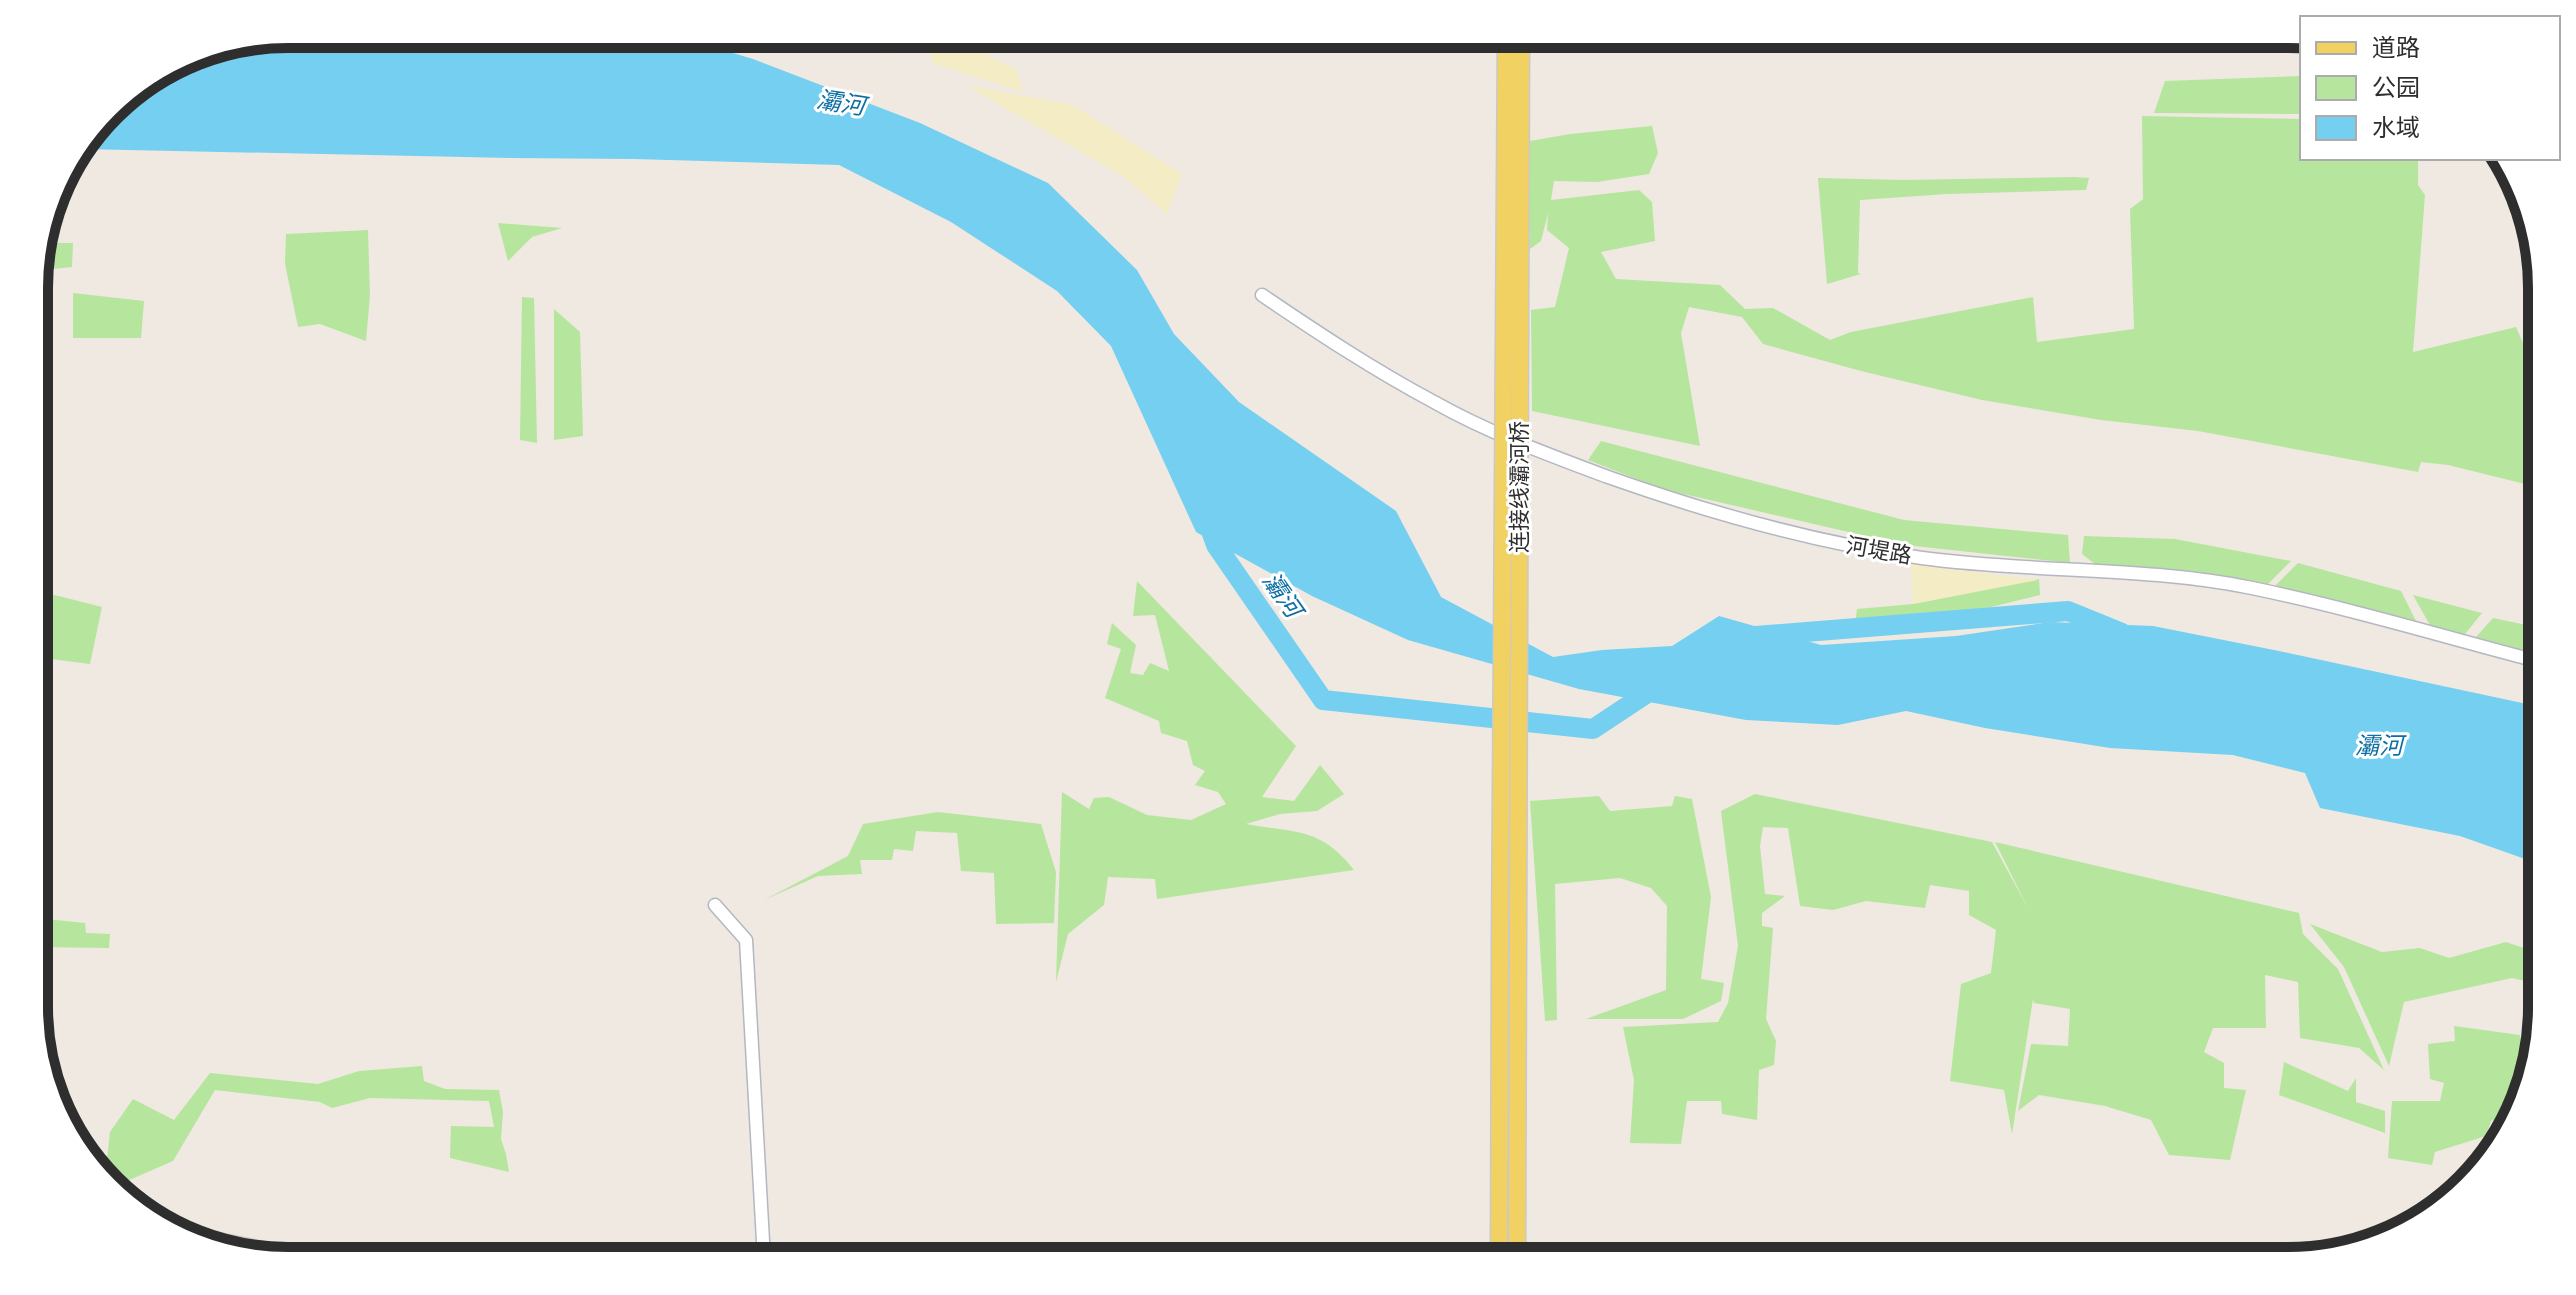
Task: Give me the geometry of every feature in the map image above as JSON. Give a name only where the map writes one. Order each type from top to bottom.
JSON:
[{"type":"main road","name":"连接线灞河桥","points":[[1499,1246],[1506,48]]},
{"type":"main road","name":"连接线灞河桥","points":[[1517,1246],[1521,48]]},
{"type":"street","name":"河堤路","points":[[1262,295],[1331,342],[1434,403],[1492,432],[1625,483],[1735,518],[1859,548],[1921,558],[2007,567],[2149,573],[2252,588],[2528,659]]},
{"type":"street","points":[[715,905],[746,940],[763,1247]]},
{"type":"green space","points":[[2300,76],[2300,114],[2154,113],[2165,81]]},
{"type":"green space","points":[[2142,116],[2300,119],[2300,160],[2418,160],[2418,185],[2425,195],[2413,352],[2516,327],[2528,354],[2528,485],[2448,465],[2421,462],[2418,472],[2198,431],[2101,420],[1982,400],[1763,344],[1742,317],[1689,307],[1681,333],[1700,446],[1532,411],[1531,310],[1555,307],[1569,248],[1547,230],[1548,213],[1541,241],[1530,249],[1530,141],[1652,126],[1658,153],[1649,174],[1597,182],[1554,181],[1551,200],[1639,190],[1652,202],[1655,241],[1601,252],[1616,279],[1720,285],[1745,309],[1773,308],[1830,340],[1851,332],[2033,297],[2037,342],[2134,329],[2130,209],[2143,199]]},
{"type":"green space","points":[[1818,178],[2089,178],[2086,190],[1860,200],[1858,273],[1861,274],[1827,284]]},
{"type":"green space","points":[[498,223],[562,228],[532,237],[508,261]]},
{"type":"green space","points":[[368,230],[370,295],[366,341],[320,324],[298,327],[285,264],[286,234]]},
{"type":"green space","points":[[53,243],[73,243],[72,267],[49,269]]},
{"type":"green space","points":[[73,293],[144,301],[141,338],[73,338]]},
{"type":"green space","points":[[522,297],[534,298],[537,443],[520,440]]},
{"type":"green space","points":[[554,309],[580,332],[583,436],[554,440]]},
{"type":"green space","points":[[1601,441],[1904,520],[2068,535],[2070,563],[1905,545],[1662,489],[1588,460]]},
{"type":"green space","points":[[2084,536],[2175,539],[2291,561],[2267,585],[2095,564],[2082,554]]},
{"type":"green space","points":[[2298,563],[2401,591],[2417,623],[2275,586]]},
{"type":"green space","points":[[2039,579],[2040,595],[1991,607],[1855,625],[1857,609],[1913,604]]},
{"type":"green space","points":[[1137,581],[1296,746],[1262,797],[1294,801],[1320,765],[1344,794],[1317,811],[1280,814],[1246,824],[1293,831],[1318,839],[1342,856],[1354,870],[1157,899],[1155,879],[1108,877],[1104,905],[1068,934],[1056,982],[1062,792],[1089,809],[1094,798],[1109,797],[1147,815],[1191,820],[1226,804],[1218,792],[1195,785],[1205,771],[1193,765],[1187,741],[1161,733],[1159,721],[1105,698],[1121,649],[1107,644],[1112,623],[1136,645],[1130,673],[1143,675],[1150,663],[1169,671],[1155,615],[1133,616]]},
{"type":"green space","points":[[49,593],[102,607],[90,664],[48,659]]},
{"type":"green space","points":[[2413,595],[2482,613],[2465,634],[2431,627]]},
{"type":"green space","points":[[2493,618],[2528,625],[2528,651],[2476,637]]},
{"type":"green space","points":[[1755,794],[1992,842],[2029,910],[1995,842],[2299,913],[2303,934],[2338,969],[2384,1070],[2359,1048],[2300,1038],[2298,982],[2265,975],[2266,1028],[2213,1028],[2204,1052],[2224,1063],[2224,1088],[2246,1090],[2230,1160],[2169,1155],[2151,1120],[2105,1106],[2039,1095],[2018,1111],[2031,1044],[2068,1046],[2070,1009],[2034,1003],[2033,999],[2012,1134],[2004,1090],[1950,1081],[1961,984],[1991,973],[1996,930],[1969,915],[1969,891],[1930,885],[1925,908],[1866,901],[1833,910],[1800,906],[1788,828],[1763,827],[1760,846],[1765,894],[1785,896],[1762,913],[1762,926],[1773,928],[1766,1019],[1776,1041],[1774,1065],[1759,1070],[1757,1120],[1722,1114],[1721,1101],[1687,1101],[1681,1144],[1630,1143],[1634,1080],[1623,1027],[1718,1022],[1728,1003],[1738,946],[1721,811]]},
{"type":"green space","points":[[1599,796],[1610,811],[1672,806],[1675,796],[1692,799],[1711,897],[1701,979],[1724,983],[1721,1001],[1683,1019],[1586,1019],[1666,990],[1667,906],[1651,888],[1620,878],[1555,884],[1557,1020],[1545,1021],[1530,801]]},
{"type":"green space","points":[[938,812],[1041,824],[1056,872],[1054,923],[996,924],[994,873],[961,871],[957,833],[916,831],[913,851],[894,849],[892,860],[860,860],[862,874],[818,876],[764,900],[848,856],[863,824]]},
{"type":"green space","points":[[48,919],[85,923],[86,933],[110,934],[109,948],[48,947]]},
{"type":"green space","points":[[2310,924],[2382,952],[2420,948],[2449,958],[2506,942],[2528,949],[2528,982],[2512,978],[2404,1002],[2389,1066],[2344,967]]},
{"type":"green space","points":[[2454,1026],[2520,1035],[2523,1055],[2520,1069],[2501,1116],[2491,1121],[2486,1136],[2435,1152],[2432,1165],[2388,1158],[2392,1101],[2440,1101],[2444,1083],[2430,1079],[2428,1044],[2455,1041]]},
{"type":"green space","points":[[2284,1062],[2348,1091],[2356,1078],[2356,1102],[2385,1111],[2385,1133],[2279,1095]]},
{"type":"green space","points":[[422,1066],[424,1081],[445,1089],[499,1090],[503,1112],[501,1139],[509,1172],[450,1158],[451,1126],[494,1127],[489,1101],[370,1098],[332,1108],[320,1102],[215,1090],[173,1161],[127,1181],[107,1163],[110,1132],[133,1099],[174,1120],[210,1073],[318,1084],[359,1071]]},
{"type":"sand","points":[[875,49],[891,49],[891,55]]},
{"type":"sand","points":[[932,49],[974,49],[1016,69],[1023,92],[932,63]]},
{"type":"sand","points":[[965,85],[1073,105],[1182,174],[1167,214],[1123,176]]},
{"type":"sand","points":[[1911,564],[2038,580],[1913,604]]},
{"type":"water","name":"灞河","points":[[272,49],[719,49],[920,123],[1048,183],[1137,270],[1174,334],[1239,402],[1396,511],[1441,597],[1553,657],[1602,650],[1672,646],[1719,616],[1821,645],[1956,636],[2050,622],[2153,626],[2279,651],[2528,704],[2528,860],[2460,836],[2320,808],[2305,773],[2233,755],[2110,748],[1985,728],[1906,711],[1838,725],[1746,720],[1579,689],[1408,640],[1312,596],[1196,532],[1111,346],[1057,291],[951,222],[839,165],[93,149],[118,118],[155,88],[196,66],[241,53]]},
{"type":"waterway","name":"灞河","points":[[1206,517],[1216,545],[1323,700],[1593,729],[1658,686]]},
{"type":"waterway","name":"灞河","points":[[1756,636],[2068,611],[2122,633]]}]
